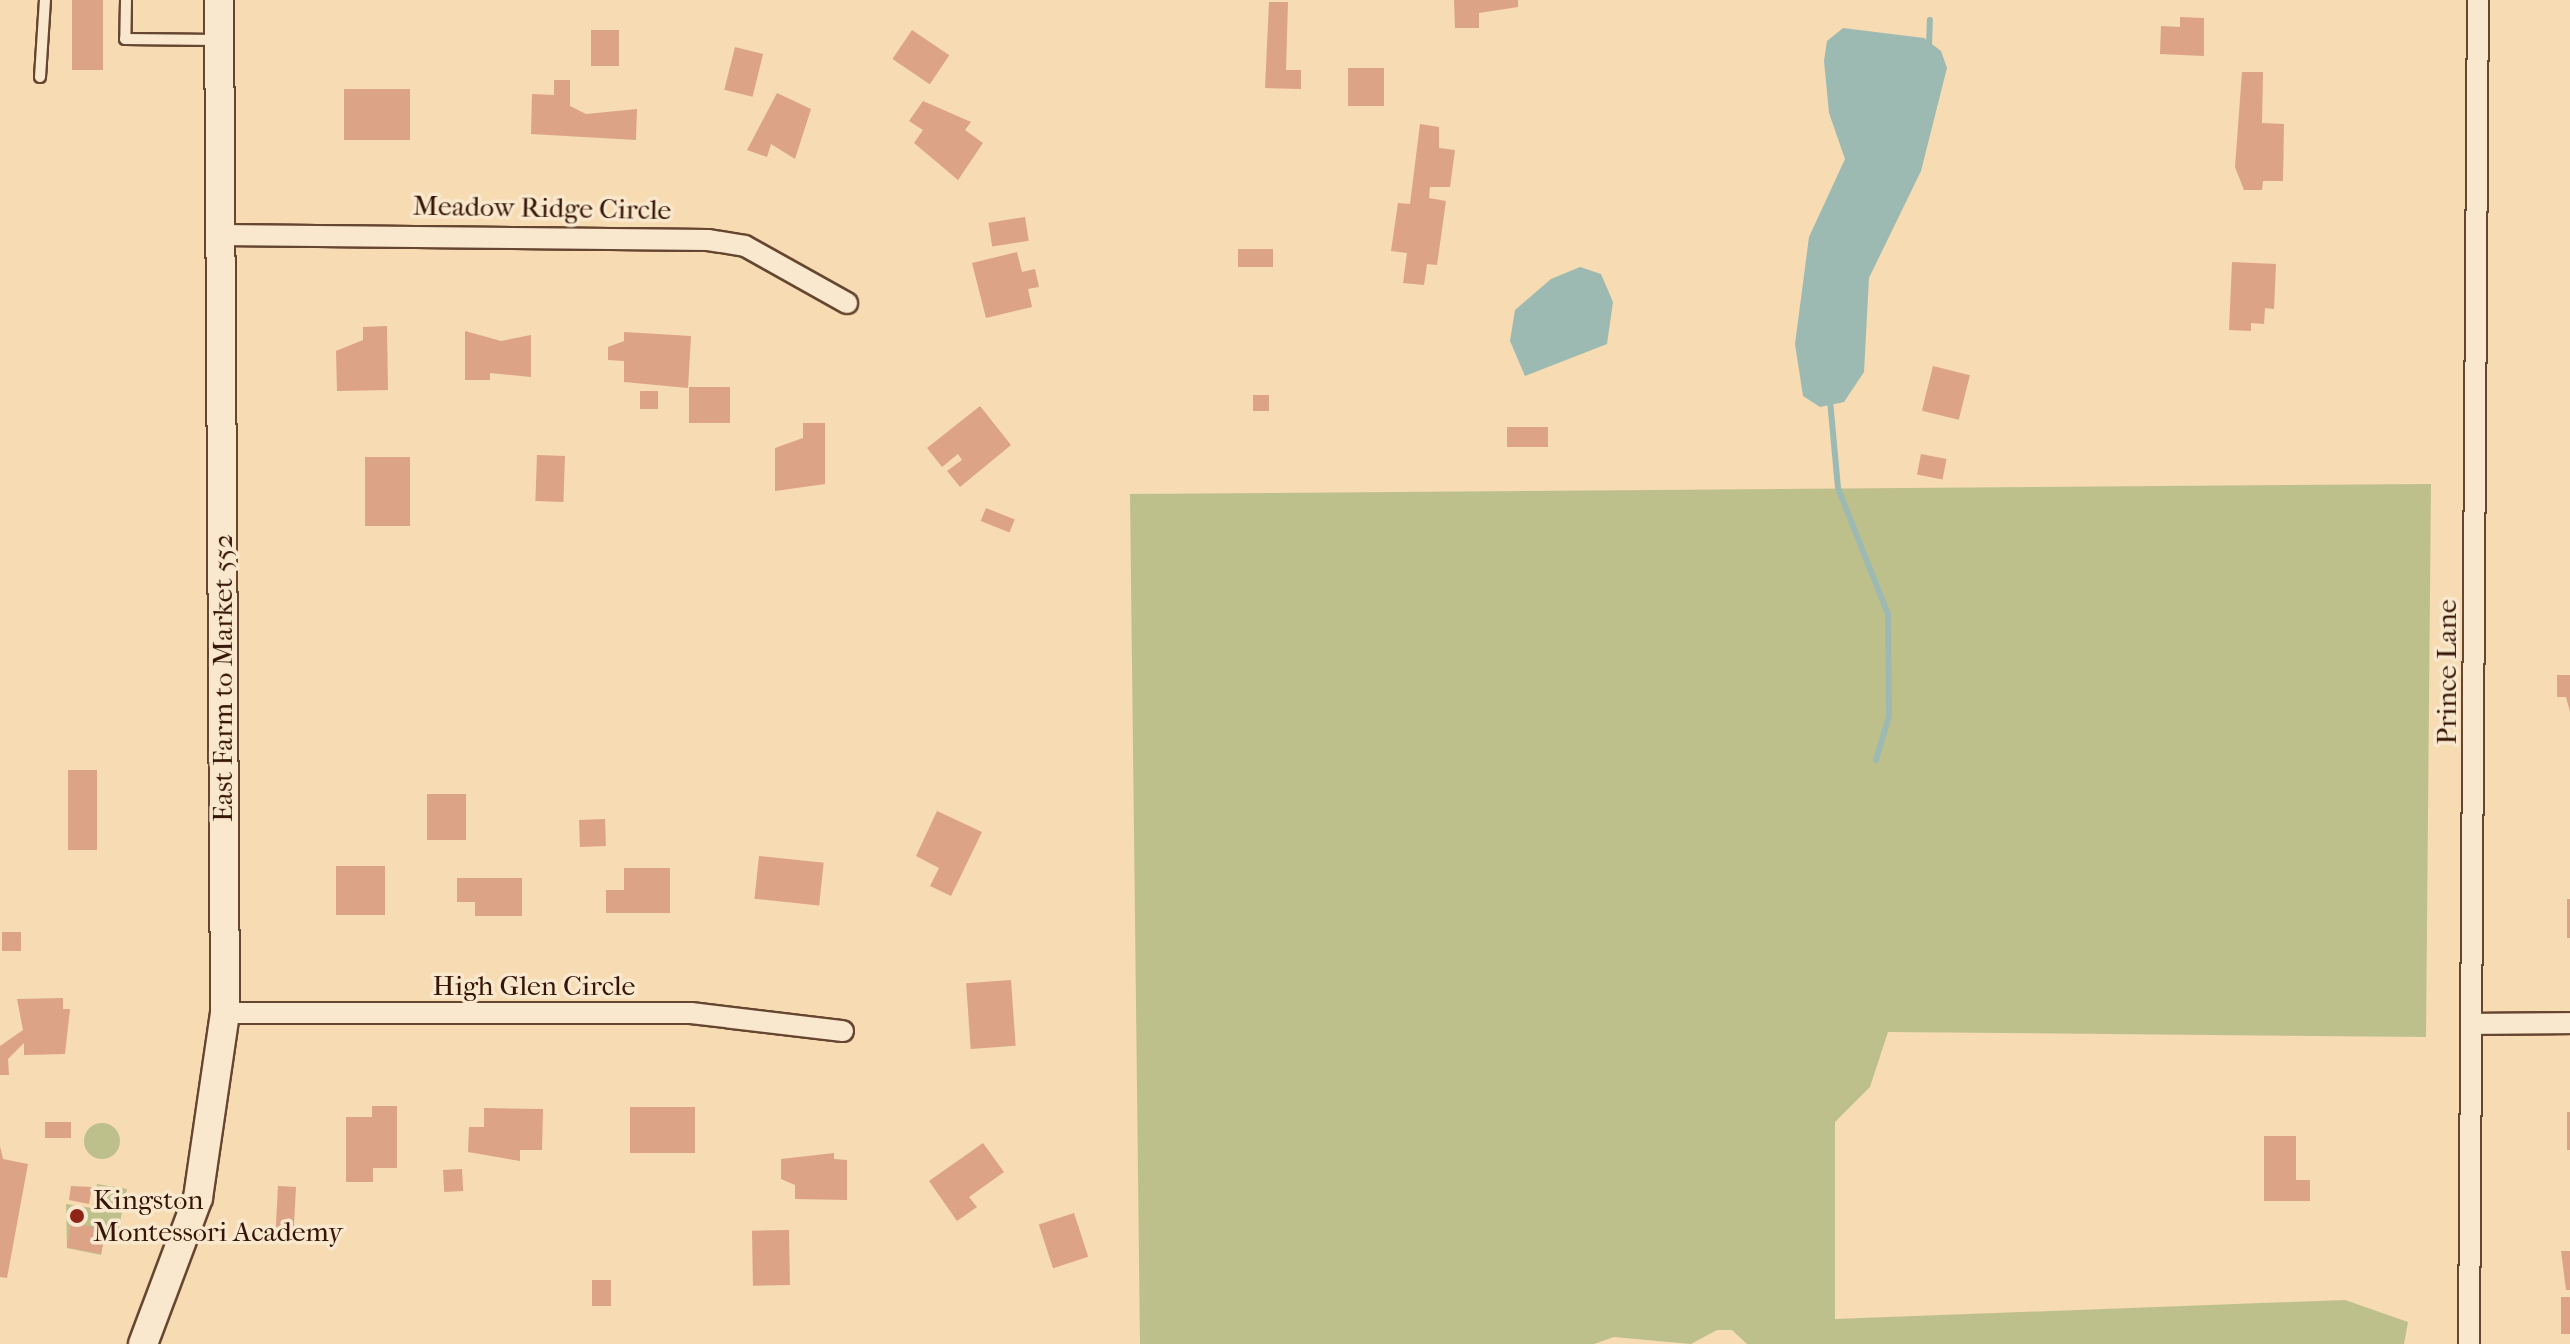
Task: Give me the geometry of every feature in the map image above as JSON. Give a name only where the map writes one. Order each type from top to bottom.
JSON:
[{"type":"main road","name":"East Farm to Market 552","points":[[143,1344],[192,1224],[225,1013],[219,0]]},
{"type":"street","name":"Prince Lane","points":[[2469,1344],[2474,1024],[2478,0]]},
{"type":"street","name":"Meadow Ridge Circle","points":[[220,235],[708,240],[745,246],[847,303]]},
{"type":"street","name":"High Glen Circle","points":[[225,1013],[691,1013],[843,1031]]},
{"type":"street","points":[[2474,1024],[2570,1023]]},
{"type":"lane","points":[[40,77],[45,0]]},
{"type":"lane","points":[[126,0],[125,39],[219,40]]},
{"type":"green space","points":[[2431,484],[2426,1037],[1888,1032],[1870,1087],[1835,1122],[1835,1319],[2345,1300],[2408,1322],[2404,1344],[1747,1344],[1732,1330],[1717,1330],[1691,1344],[1614,1337],[1594,1344],[1140,1344],[1130,494]]},
{"type":"green space","points":[[102,1123],[115,1128],[120,1141],[115,1154],[102,1159],[89,1154],[84,1141],[89,1128]]},
{"type":"green space","points":[[97,1184],[127,1189],[118,1231],[106,1229],[101,1255],[67,1248],[66,1204],[92,1208]]},
{"type":"water","points":[[1843,28],[1924,38],[1941,51],[1947,68],[1921,171],[1869,278],[1864,372],[1844,402],[1820,407],[1803,396],[1795,344],[1809,237],[1845,159],[1829,113],[1824,61],[1827,41]]},
{"type":"water","points":[[1580,267],[1601,274],[1613,302],[1607,344],[1525,376],[1510,341],[1515,310],[1551,279]]},
{"type":"building","points":[[72,0],[103,0],[103,70],[72,70]]},
{"type":"building","points":[[1454,0],[1518,0],[1518,7],[1479,13],[1479,28],[1455,28]]},
{"type":"building","points":[[1269,2],[1288,2],[1286,70],[1301,70],[1301,89],[1265,88]]},
{"type":"building","points":[[2180,17],[2204,18],[2204,56],[2160,54],[2161,26],[2180,27]]},
{"type":"building","points":[[591,30],[619,30],[619,66],[591,66]]},
{"type":"building","points":[[912,30],[949,55],[930,84],[892,59]]},
{"type":"building","points":[[735,47],[763,54],[752,97],[724,90]]},
{"type":"building","points":[[1348,68],[1384,68],[1384,106],[1348,106]]},
{"type":"building","points":[[2242,72],[2263,72],[2262,123],[2284,124],[2283,181],[2263,181],[2262,190],[2244,190],[2235,167]]},
{"type":"building","points":[[554,80],[570,80],[570,106],[586,114],[637,109],[636,140],[531,134],[532,94],[554,95]]},
{"type":"building","points":[[344,89],[410,89],[410,140],[344,140]]},
{"type":"building","points":[[777,93],[811,109],[795,159],[771,144],[767,157],[747,150]]},
{"type":"building","points":[[923,101],[971,122],[965,130],[983,143],[958,180],[914,143],[923,130],[909,121]]},
{"type":"building","points":[[1420,124],[1439,127],[1439,148],[1455,150],[1450,187],[1430,187],[1429,198],[1446,201],[1437,265],[1427,264],[1424,285],[1403,283],[1407,253],[1391,251],[1398,203],[1410,204]]},
{"type":"building","points":[[1025,217],[1029,241],[992,246],[988,223]]},
{"type":"building","points":[[1238,249],[1273,249],[1273,267],[1238,267]]},
{"type":"building","points":[[1017,252],[1022,272],[1035,269],[1039,287],[1028,289],[1032,307],[986,318],[972,263]]},
{"type":"building","points":[[2232,262],[2276,264],[2274,309],[2265,308],[2264,324],[2251,323],[2251,331],[2229,330]]},
{"type":"building","points":[[387,326],[388,390],[337,391],[336,351],[363,340],[363,327]]},
{"type":"building","points":[[465,331],[501,341],[531,335],[531,377],[490,373],[490,380],[465,380]]},
{"type":"building","points":[[624,332],[691,336],[688,388],[624,382],[624,361],[608,360],[608,347],[624,341]]},
{"type":"building","points":[[1933,366],[1970,375],[1959,420],[1922,411]]},
{"type":"building","points":[[689,387],[730,387],[730,423],[689,423]]},
{"type":"building","points":[[640,391],[658,391],[658,409],[640,409]]},
{"type":"building","points":[[1253,395],[1269,395],[1269,411],[1253,411]]},
{"type":"building","points":[[980,406],[1011,445],[960,487],[947,471],[962,460],[958,454],[942,467],[927,448]]},
{"type":"building","points":[[803,423],[825,423],[825,484],[775,491],[775,448],[803,438]]},
{"type":"building","points":[[1507,427],[1548,427],[1548,447],[1507,447]]},
{"type":"building","points":[[1921,454],[1947,459],[1943,480],[1917,475]]},
{"type":"building","points":[[537,455],[565,456],[563,502],[535,501]]},
{"type":"building","points":[[365,457],[410,457],[410,526],[365,526]]},
{"type":"building","points":[[986,508],[1015,520],[1009,533],[981,521]]},
{"type":"building","points":[[2557,675],[2570,675],[2570,712],[2566,697],[2557,697]]},
{"type":"building","points":[[68,770],[97,770],[97,850],[68,850]]},
{"type":"building","points":[[427,794],[466,794],[466,840],[427,840]]},
{"type":"building","points":[[937,811],[982,832],[951,896],[930,886],[939,868],[916,856]]},
{"type":"building","points":[[605,819],[606,846],[580,847],[579,820]]},
{"type":"building","points":[[759,856],[824,863],[819,906],[755,899]]},
{"type":"building","points":[[336,866],[385,866],[385,915],[336,915]]},
{"type":"building","points":[[624,868],[670,868],[670,913],[606,913],[606,890],[624,890]]},
{"type":"building","points":[[457,878],[522,878],[522,916],[475,916],[475,902],[457,902]]},
{"type":"building","points":[[2567,899],[2570,899],[2570,938],[2567,938]]},
{"type":"building","points":[[2,932],[21,932],[21,951],[2,951]]},
{"type":"building","points":[[1011,980],[1016,1046],[971,1049],[966,983]]},
{"type":"building","points":[[63,998],[63,1009],[70,1009],[65,1054],[24,1055],[24,1043],[8,1059],[9,1075],[0,1075],[0,1046],[23,1030],[17,999]]},
{"type":"building","points":[[372,1106],[397,1106],[397,1168],[373,1168],[373,1182],[346,1182],[346,1117],[372,1117]]},
{"type":"building","points":[[630,1107],[695,1107],[695,1153],[630,1153]]},
{"type":"building","points":[[484,1108],[543,1109],[542,1150],[520,1150],[520,1161],[468,1152],[469,1127],[484,1127]]},
{"type":"building","points":[[2567,1112],[2570,1112],[2570,1150],[2567,1150]]},
{"type":"building","points":[[45,1122],[71,1122],[71,1138],[45,1138]]},
{"type":"building","points":[[2264,1136],[2296,1136],[2296,1180],[2310,1180],[2310,1201],[2264,1201]]},
{"type":"building","points":[[983,1143],[1004,1172],[969,1197],[977,1207],[957,1221],[929,1181]]},
{"type":"building","points":[[0,1146],[3,1159],[28,1164],[7,1278],[0,1277]]},
{"type":"building","points":[[834,1153],[834,1159],[847,1160],[847,1200],[795,1199],[795,1185],[781,1179],[781,1159]]},
{"type":"building","points":[[462,1169],[463,1191],[444,1192],[443,1170]]},
{"type":"building","points":[[71,1186],[92,1187],[89,1204],[69,1200]]},
{"type":"building","points":[[278,1186],[296,1187],[294,1228],[276,1227]]},
{"type":"building","points":[[1074,1213],[1088,1257],[1053,1268],[1039,1224]]},
{"type":"building","points":[[71,1223],[105,1229],[101,1254],[67,1248]]},
{"type":"building","points":[[789,1230],[790,1285],[753,1286],[752,1231]]},
{"type":"building","points":[[2561,1251],[2570,1251],[2570,1290],[2566,1290]]},
{"type":"building","points":[[592,1280],[611,1280],[611,1306],[592,1306]]},
{"type":"building","points":[[2561,1297],[2570,1297],[2570,1334],[2561,1334]]},
{"type":"waterway","points":[[1929,45],[1930,20]]},
{"type":"waterway","points":[[1830,400],[1838,488],[1888,614],[1889,716],[1876,760]]},
{"type":"place","name":"Kingston Montessori Academy","points":[[77,1216]]}]
